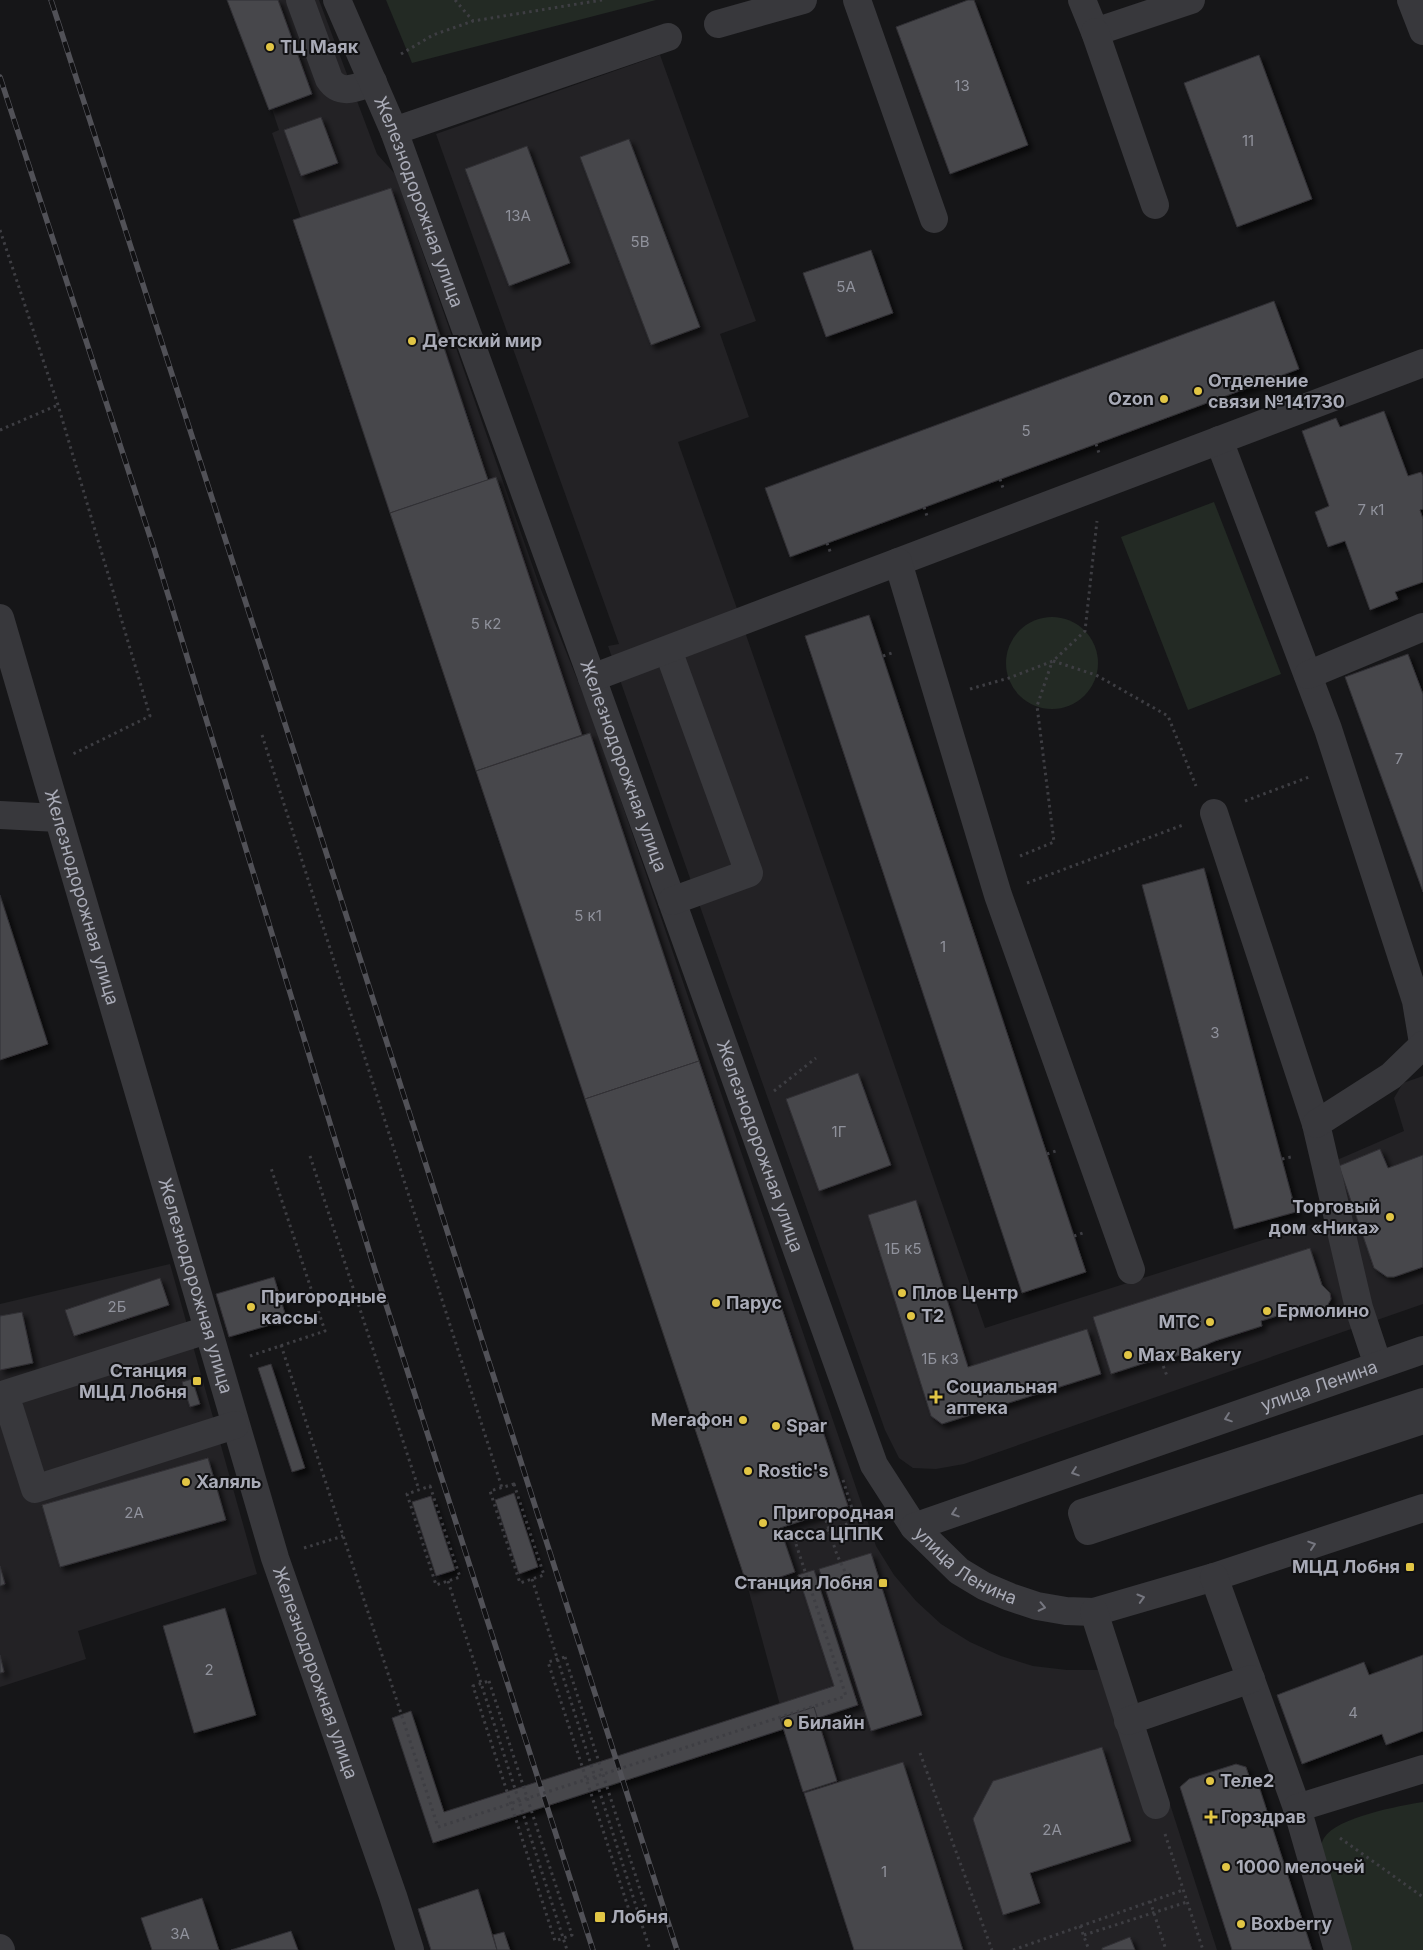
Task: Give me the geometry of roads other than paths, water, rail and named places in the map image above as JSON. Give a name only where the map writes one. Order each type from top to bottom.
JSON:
[{"type":"street","points":[[300,0],[329,79],[334,87],[341,90],[358,88],[373,82]]},
{"type":"street","name":"Железнодорожная улица","points":[[337,0],[394,131],[874,1465],[914,1527]]},
{"type":"street","points":[[718,24],[803,0]]},
{"type":"street","points":[[857,0],[934,219]]},
{"type":"street","points":[[1082,0],[1095,32],[1155,205]]},
{"type":"street","points":[[1095,32],[1191,0]]},
{"type":"street","points":[[1411,0],[1423,31]]},
{"type":"street","points":[[394,131],[668,38]]},
{"type":"street","points":[[592,678],[1423,362]]},
{"type":"street","points":[[1219,440],[1308,675],[1340,766],[1416,1001],[1423,1044],[1391,1076],[1316,1124]]},
{"type":"street","points":[[898,562],[998,894],[1131,1270]]},
{"type":"street","name":"Железнодорожная улица","points":[[0,618],[275,1558],[410,1950]]},
{"type":"street","points":[[1308,675],[1423,627]]},
{"type":"street","points":[[668,650],[749,873],[672,901]]},
{"type":"street","points":[[1211,814],[1316,1124],[1359,1308],[1378,1365]]},
{"type":"street","points":[[0,815],[58,818]]},
{"type":"street","points":[[207,1330],[5,1394],[35,1489],[235,1425]]},
{"type":"street","name":"улица Ленина","points":[[1423,1350],[914,1527],[959,1571],[984,1586],[1038,1606],[1066,1611],[1094,1612],[1214,1577],[1423,1508]]},
{"type":"street","points":[[1423,1402],[1082,1513],[1088,1531],[1423,1420]]},
{"type":"street","points":[[1214,1577],[1297,1808],[1338,1950]]},
{"type":"street","points":[[1094,1612],[1156,1805]]},
{"type":"street","points":[[1128,1721],[1251,1679]]},
{"type":"street","points":[[1297,1808],[1423,1769]]},
{"type":"railway","points":[[51,0],[286,727],[677,1950]]},
{"type":"railway","points":[[0,77],[154,549],[375,1270],[593,1950]]},
{"type":"place","name":"ТЦ Маяк","points":[[270,47]]},
{"type":"place","name":"Детский мир","points":[[412,341]]},
{"type":"place","name":"Отделение связи №141730","points":[[1198,391]]},
{"type":"place","name":"Ozon","points":[[1164,399]]},
{"type":"place","name":"Торговый дом «Ника»","points":[[1390,1217]]},
{"type":"place","name":"Плов Центр","points":[[902,1293]]},
{"type":"place","name":"Парус","points":[[716,1303]]},
{"type":"place","name":"Пригородные кассы","points":[[251,1307]]},
{"type":"place","name":"Ермолино","points":[[1267,1311]]},
{"type":"place","name":"T2","points":[[911,1316]]},
{"type":"place","name":"МТС","points":[[1210,1322]]},
{"type":"place","name":"Max Bakery","points":[[1128,1355]]},
{"type":"place","name":"Станция МЦД Лобня","points":[[197,1381]]},
{"type":"place","name":"Социальная аптека","points":[[936,1397]]},
{"type":"place","name":"Мегафон","points":[[743,1420]]},
{"type":"place","name":"Spar","points":[[776,1426]]},
{"type":"place","name":"Rostic's","points":[[748,1471]]},
{"type":"place","name":"Халяль","points":[[186,1482]]},
{"type":"place","name":"Пригородная касса ЦППК","points":[[763,1523]]},
{"type":"place","name":"МЦД Лобня","points":[[1410,1567]]},
{"type":"place","name":"Станция Лобня","points":[[883,1583]]},
{"type":"place","name":"Билайн","points":[[788,1723]]},
{"type":"place","name":"Теле2","points":[[1210,1781]]},
{"type":"place","name":"Горздрав","points":[[1211,1817]]},
{"type":"place","name":"1000 мелочей","points":[[1226,1867]]},
{"type":"place","name":"Лобня","points":[[600,1917]]},
{"type":"place","name":"Boxberry","points":[[1241,1924]]}]
